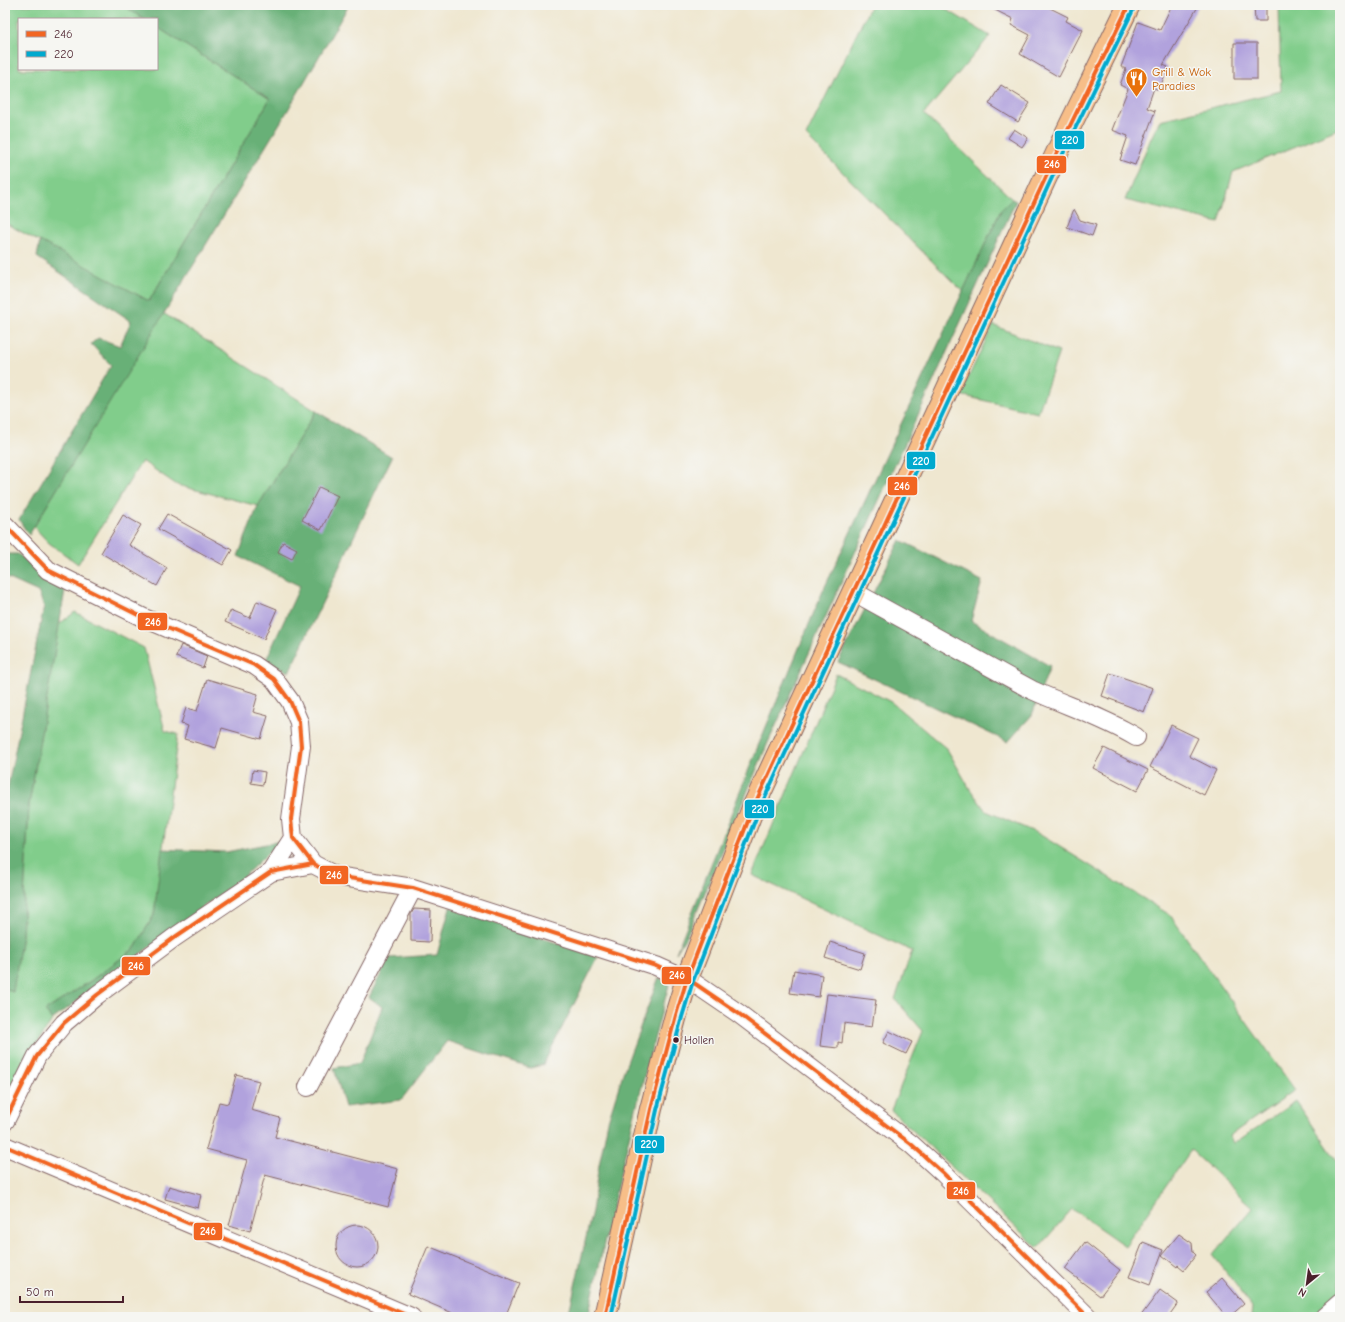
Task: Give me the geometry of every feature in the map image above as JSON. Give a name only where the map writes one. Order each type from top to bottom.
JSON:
[{"type":"main road","points":[[604,1317],[651,1109],[686,979],[753,808],[1060,145],[1129,5]]},
{"type":"street","points":[[5,525],[48,570],[144,618],[254,665],[274,679],[290,701],[299,722],[301,746],[292,819],[293,838],[313,864],[336,876],[413,888],[656,966],[686,979],[738,1013],[911,1144],[943,1173],[1088,1317]]},
{"type":"street","points":[[854,592],[1032,690],[1063,704],[1114,723],[1136,737]]},
{"type":"street","points":[[5,1122],[37,1056],[64,1023],[97,995],[175,937],[271,872],[293,838]]},
{"type":"street","points":[[271,872],[313,864]]},
{"type":"street","points":[[308,1087],[413,888]]},
{"type":"street","points":[[5,1146],[411,1317]]},
{"type":"street","points":[[1324,1317],[1340,1303]]},
{"type":"green space","points":[[5,5],[122,5],[142,18],[18,18],[18,70],[158,70],[158,28],[270,99],[149,301],[5,223]]},
{"type":"green space","points":[[122,5],[349,5],[288,110],[29,535],[19,520],[111,365],[91,344],[98,338],[120,346],[131,321],[37,257],[40,241],[149,301],[270,99],[158,28],[158,18],[142,18]]},
{"type":"green space","points":[[871,5],[939,5],[990,36],[924,114],[1012,199],[1001,210],[963,292],[806,136]]},
{"type":"green space","points":[[1279,5],[1334,5],[1340,20],[1340,128],[1233,172],[1219,223],[1125,200],[1160,120],[1281,91]]},
{"type":"green space","points":[[1012,199],[1016,201],[767,745],[687,935],[676,953],[758,746],[822,593],[1001,210]]},
{"type":"green space","points":[[163,313],[316,411],[258,506],[177,485],[142,461],[78,564],[49,543],[34,527]]},
{"type":"green space","points":[[993,325],[1059,352],[1038,413],[960,395]]},
{"type":"green space","points":[[316,411],[392,457],[289,672],[265,662],[300,586],[238,556],[258,506]]},
{"type":"green space","points":[[900,540],[982,581],[971,621],[1050,666],[1032,715],[1008,742],[838,662]]},
{"type":"green space","points":[[5,554],[18,554],[65,590],[29,805],[22,935],[13,992],[5,988],[5,801],[44,606],[38,592],[5,577]]},
{"type":"green space","points":[[75,612],[144,648],[165,731],[178,734],[154,915],[135,948],[92,980],[45,1011],[52,1020],[5,1096],[5,988],[12,992],[22,935],[29,805],[59,624]]},
{"type":"green space","points":[[836,674],[891,702],[947,749],[970,789],[986,811],[1039,834],[1170,915],[1295,1090],[1229,1136],[1233,1144],[1296,1101],[1340,1165],[1340,1293],[1314,1317],[1251,1317],[1252,1306],[1213,1255],[1253,1208],[1191,1150],[1125,1246],[1072,1209],[1038,1248],[891,1110],[923,1031],[895,999],[912,951],[752,875]]},
{"type":"green space","points":[[281,841],[242,878],[52,1020],[45,1011],[92,980],[135,948],[154,915],[162,849],[226,852]]},
{"type":"green space","points":[[450,907],[598,957],[543,1065],[530,1068],[447,1041],[401,1100],[345,1107],[334,1068],[360,1063],[382,1007],[369,997],[389,958],[437,955]]},
{"type":"green space","points":[[659,977],[669,985],[626,1150],[588,1317],[568,1317],[592,1211],[608,1121],[623,1073]]},
{"type":"building","points":[[985,5],[1044,5],[1068,17],[1066,21],[1083,30],[1059,77],[1020,54],[1030,35],[1011,25],[1013,19]]},
{"type":"building","name":"Grill & Wok Paradies","points":[[1172,5],[1199,5],[1163,65],[1168,67],[1159,90],[1154,88],[1147,108],[1155,111],[1135,165],[1120,160],[1128,136],[1112,130],[1128,89],[1120,85],[1126,69],[1121,67],[1138,22],[1160,30]]},
{"type":"building","points":[[1254,5],[1266,5],[1266,21],[1255,21]]},
{"type":"building","points":[[1234,43],[1257,43],[1257,79],[1234,79]]},
{"type":"building","points":[[1001,85],[1030,103],[1018,122],[989,104]]},
{"type":"building","points":[[1014,129],[1028,138],[1022,147],[1008,138]]},
{"type":"building","points":[[1074,209],[1080,220],[1096,225],[1092,236],[1067,227]]},
{"type":"building","points":[[319,487],[338,496],[321,530],[302,520]]},
{"type":"building","points":[[167,514],[232,550],[223,565],[158,529]]},
{"type":"building","points":[[123,515],[141,525],[129,545],[167,568],[157,586],[101,553]]},
{"type":"building","points":[[283,542],[297,549],[292,559],[278,552]]},
{"type":"building","points":[[257,601],[277,609],[264,639],[225,622],[231,610],[250,618]]},
{"type":"building","points":[[181,645],[207,656],[203,668],[176,657]]},
{"type":"building","points":[[1110,673],[1153,688],[1144,712],[1102,696]]},
{"type":"building","points":[[207,679],[258,694],[253,712],[268,716],[261,739],[222,728],[216,748],[184,739],[188,726],[181,724],[186,708],[197,711]]},
{"type":"building","points":[[1171,725],[1198,738],[1189,756],[1216,770],[1204,795],[1150,767]]},
{"type":"building","points":[[1104,748],[1148,770],[1137,791],[1093,768]]},
{"type":"building","points":[[253,770],[265,772],[263,785],[251,783]]},
{"type":"building","points":[[414,909],[431,910],[430,942],[411,941],[411,914]]},
{"type":"building","points":[[830,942],[865,953],[860,969],[825,958]]},
{"type":"building","points":[[794,970],[822,975],[819,997],[790,993]]},
{"type":"building","points":[[827,994],[876,1000],[872,1027],[844,1023],[842,1043],[838,1042],[838,1048],[820,1046]]},
{"type":"building","points":[[889,1031],[912,1042],[906,1054],[883,1043]]},
{"type":"building","points":[[236,1075],[259,1081],[251,1110],[280,1118],[275,1137],[398,1169],[388,1207],[265,1175],[250,1231],[229,1225],[247,1160],[206,1149],[219,1102],[228,1104]]},
{"type":"building","points":[[169,1186],[201,1195],[198,1208],[165,1199]]},
{"type":"building","points":[[357,1225],[372,1231],[378,1246],[372,1261],[357,1267],[342,1261],[336,1246],[342,1231]]},
{"type":"building","points":[[1179,1234],[1192,1243],[1193,1252],[1196,1255],[1184,1270],[1178,1265],[1177,1267],[1162,1255]]},
{"type":"building","points":[[1085,1242],[1120,1270],[1100,1296],[1065,1269]]},
{"type":"building","points":[[1143,1242],[1163,1250],[1150,1285],[1129,1277]]},
{"type":"building","points":[[428,1246],[519,1283],[505,1317],[462,1317],[408,1294]]},
{"type":"building","points":[[1222,1278],[1244,1304],[1229,1317],[1227,1317],[1206,1292]]},
{"type":"building","points":[[1160,1290],[1178,1303],[1168,1317],[1140,1317]]},
{"type":"transit line","name":"246","points":[[605,1317],[651,1109],[676,1015],[687,979],[753,808],[1064,138],[1129,5]]},
{"type":"transit line","name":"220","points":[[611,1317],[657,1110],[682,1017],[693,981],[759,810],[1069,141],[1134,8]]},
{"type":"transit line","name":"246","points":[[5,525],[48,570],[144,618],[254,665],[274,679],[290,701],[299,722],[301,746],[291,819],[293,838],[313,864],[336,876],[413,888],[656,966],[694,983],[738,1013],[911,1144],[943,1173],[1088,1317]]},
{"type":"transit line","name":"246","points":[[5,1121],[37,1056],[64,1023],[97,995],[175,937],[271,872],[313,864]]},
{"type":"transit line","name":"246","points":[[5,1146],[411,1317]]},
{"type":"place","name":"Grill & Wok Paradies","points":[[1137,98]]},
{"type":"place","name":"Hollen","points":[[676,1040]]}]
